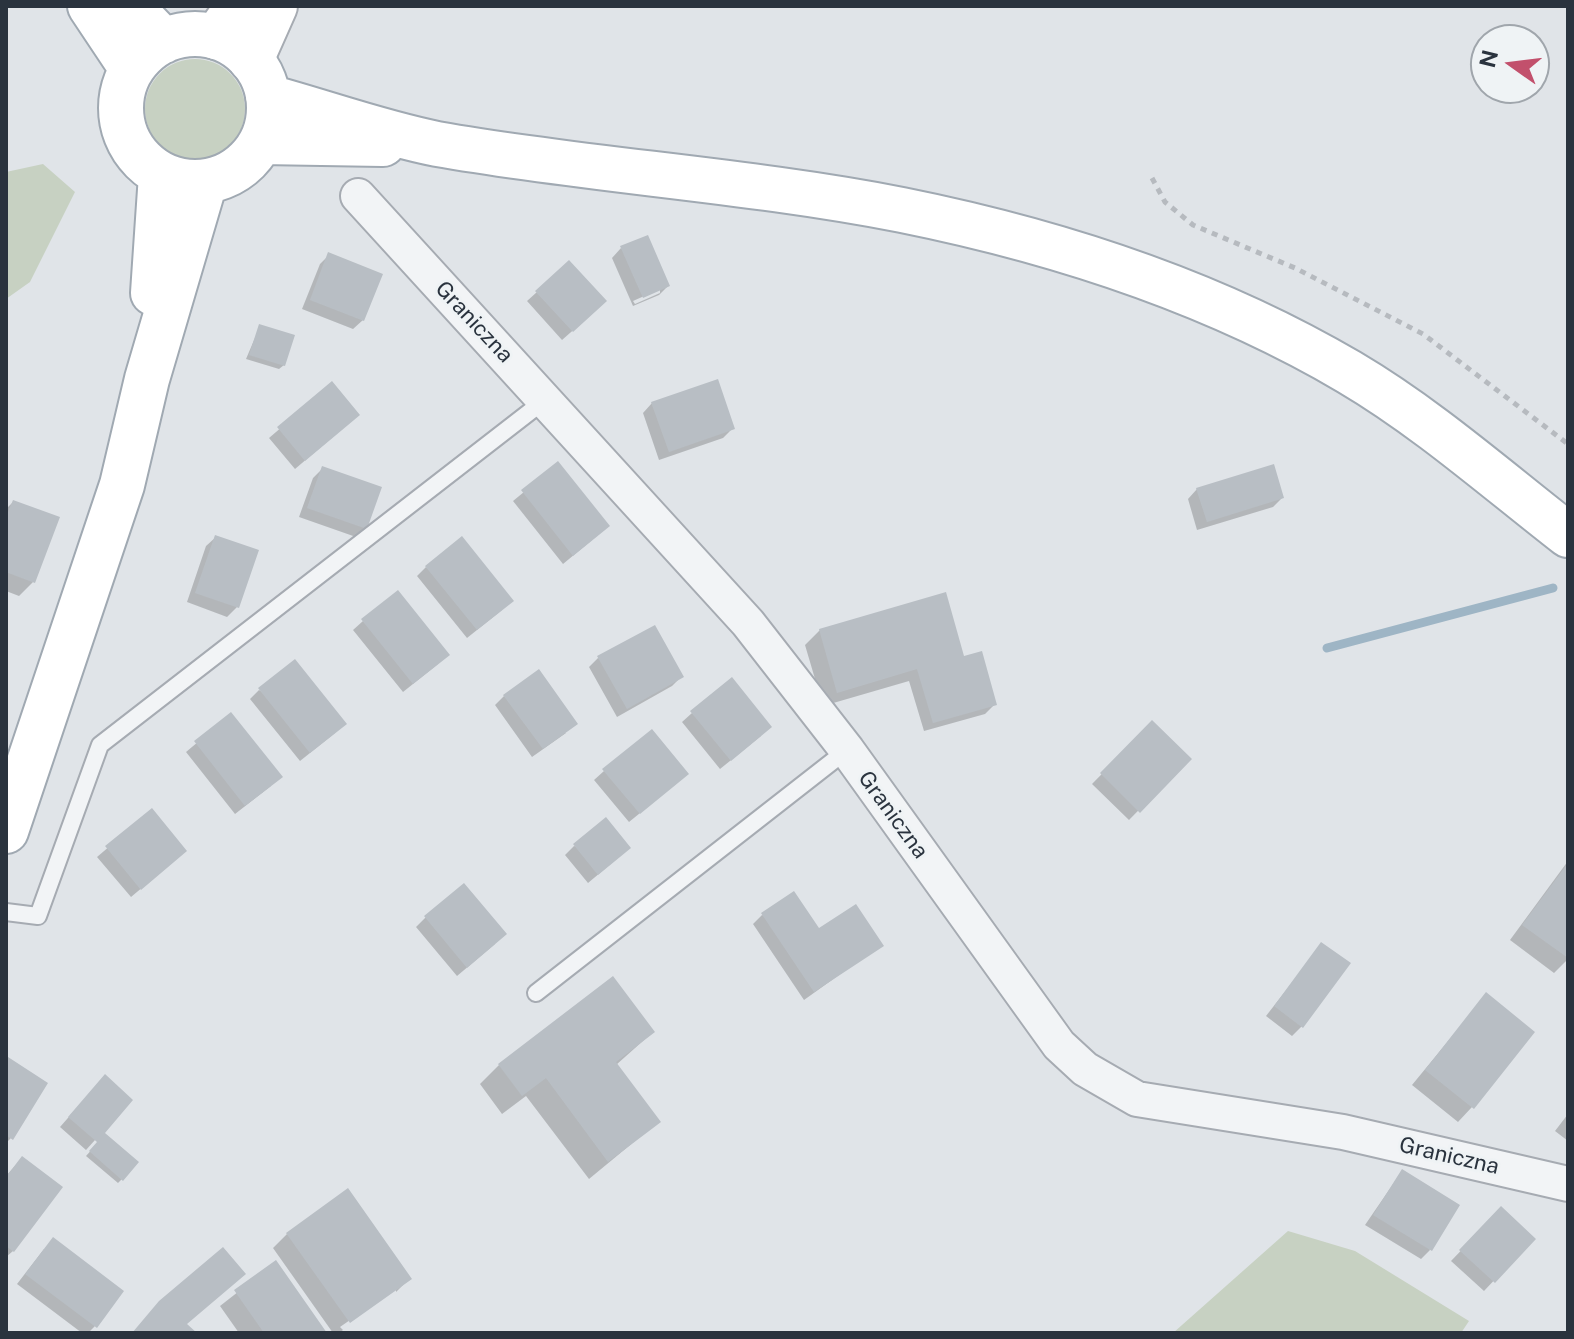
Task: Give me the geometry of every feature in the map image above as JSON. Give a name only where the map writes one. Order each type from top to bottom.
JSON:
[{"type":"main road","points":[[90,6],[132,69]]},
{"type":"main road","points":[[130,6],[164,41]]},
{"type":"main road","points":[[243,50],[275,6]]},
{"type":"main road","points":[[243,50],[268,125],[261,142],[238,169],[205,182],[188,183],[161,175],[143,162],[125,134],[121,101],[132,69],[144,54],[164,41],[197,34],[243,50],[434,143]]},
{"type":"main road","points":[[261,142],[434,143],[901,210],[1015,236],[1118,268],[1230,312],[1348,372],[1436,430],[1568,535]]},
{"type":"main road","points":[[147,379],[161,175]]},
{"type":"main road","points":[[6,831],[118,500],[147,379],[205,182]]},
{"type":"street","name":"Graniczna","points":[[358,196],[748,623],[847,750],[1059,1045],[1085,1069],[1137,1099],[1343,1132],[1568,1184]]},
{"type":"lane","points":[[6,912],[38,916],[100,745],[545,400]]},
{"type":"lane","points":[[536,993],[847,750]]},
{"type":"path","points":[[1152,178],[1165,202],[1193,225],[1295,268],[1423,334],[1568,444]]},
{"type":"green space","points":[[195,59],[214,63],[230,74],[241,90],[245,109],[241,128],[230,144],[214,155],[195,159],[176,155],[160,144],[149,128],[145,109],[149,90],[160,74],[176,63]]},
{"type":"green space","points":[[43,164],[75,192],[30,282],[6,299],[6,172]]},
{"type":"green space","points":[[1288,1231],[1355,1251],[1469,1321],[1461,1333],[1173,1333]]},
{"type":"building","points":[[648,235],[670,286],[643,298],[620,246]]},
{"type":"building","points":[[328,252],[383,274],[364,321],[310,300]]},
{"type":"building","points":[[569,260],[607,301],[573,332],[535,291]]},
{"type":"building","points":[[259,324],[295,335],[285,366],[249,355]]},
{"type":"building","points":[[718,379],[735,429],[669,452],[651,402]]},
{"type":"building","points":[[332,381],[360,415],[305,461],[277,427]]},
{"type":"building","points":[[558,461],[610,526],[573,556],[521,490]]},
{"type":"building","points":[[1274,464],[1284,498],[1207,522],[1196,488]]},
{"type":"building","points":[[322,466],[382,487],[367,529],[307,508]]},
{"type":"building","points":[[13,500],[60,517],[35,583],[6,572],[6,517]]},
{"type":"building","points":[[215,535],[259,550],[239,608],[195,593]]},
{"type":"building","points":[[462,536],[514,601],[477,630],[425,566]]},
{"type":"building","points":[[398,590],[450,655],[413,684],[361,619]]},
{"type":"building","points":[[946,592],[964,656],[982,651],[997,705],[933,723],[917,669],[837,693],[819,629]]},
{"type":"building","points":[[655,625],[684,677],[627,709],[597,656]]},
{"type":"building","points":[[295,659],[347,724],[310,753],[258,688]]},
{"type":"building","points":[[539,669],[578,724],[543,749],[503,695]]},
{"type":"building","points":[[732,677],[772,727],[731,761],[690,711]]},
{"type":"building","points":[[231,712],[283,777],[245,806],[194,741]]},
{"type":"building","points":[[1152,720],[1192,759],[1140,813],[1100,773]]},
{"type":"building","points":[[652,729],[689,774],[640,814],[602,769]]},
{"type":"building","points":[[152,808],[187,851],[141,890],[105,846]]},
{"type":"building","points":[[606,817],[631,848],[598,875],[573,844]]},
{"type":"building","points":[[1568,863],[1568,958],[1522,925]]},
{"type":"building","points":[[464,883],[507,934],[467,968],[424,916]]},
{"type":"building","points":[[794,891],[819,928],[856,904],[884,946],[814,992],[761,913]]},
{"type":"building","points":[[1321,942],[1351,963],[1303,1028],[1274,1006]]},
{"type":"building","points":[[613,976],[655,1032],[616,1062],[661,1122],[608,1162],[546,1078],[522,1096],[498,1064]]},
{"type":"building","points":[[1486,992],[1535,1032],[1474,1109],[1425,1070]]},
{"type":"building","points":[[8,1057],[48,1083],[13,1140],[6,1135]]},
{"type":"building","points":[[105,1074],[133,1100],[105,1133],[139,1162],[123,1181],[89,1151],[97,1142],[68,1117]]},
{"type":"building","points":[[22,1156],[63,1187],[14,1252],[6,1246],[6,1177]]},
{"type":"building","points":[[1402,1169],[1460,1205],[1432,1251],[1373,1215]]},
{"type":"building","points":[[348,1188],[412,1279],[350,1323],[286,1233]]},
{"type":"building","points":[[1501,1206],[1536,1239],[1495,1283],[1459,1250]]},
{"type":"building","points":[[53,1237],[124,1291],[97,1328],[25,1274]]},
{"type":"building","points":[[223,1247],[246,1274],[187,1324],[197,1333],[132,1333],[159,1301]]},
{"type":"building","points":[[276,1260],[327,1333],[264,1333],[234,1290]]},
{"type":"waterway","points":[[1327,648],[1553,588]]}]
